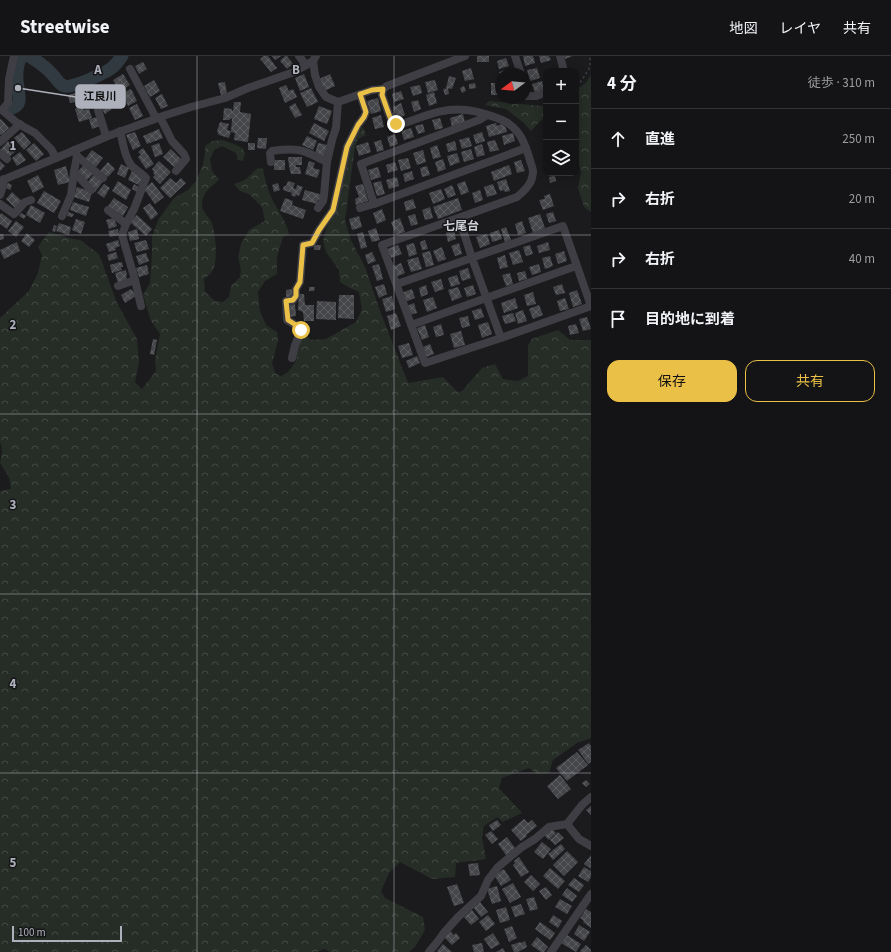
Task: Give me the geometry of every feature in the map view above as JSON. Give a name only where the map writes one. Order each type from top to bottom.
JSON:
[{"type":"street","points":[[14,56],[9,79],[8,103],[1,111],[35,133],[51,149],[56,158]]},
{"type":"street","points":[[299,56],[306,65]]},
{"type":"street","points":[[315,58],[315,75],[319,87],[326,97],[338,102],[372,90],[383,89],[396,82],[465,56]]},
{"type":"street","points":[[515,56],[519,68]]},
{"type":"street","points":[[560,56],[563,68]]},
{"type":"street","points":[[0,195],[3,186],[2,180],[56,158],[75,153],[106,136],[191,107],[225,98],[248,88],[294,72],[315,58]]},
{"type":"street","points":[[130,69],[172,141],[184,154],[186,159],[176,171]]},
{"type":"street","points":[[383,89],[382,95],[391,120],[396,124],[402,124],[439,111],[449,110],[466,110],[500,119],[517,131],[523,140],[533,171],[530,182],[525,191],[517,197],[382,245],[425,363],[591,306],[563,226],[397,284]]},
{"type":"street","points":[[531,94],[536,96],[543,93]]},
{"type":"street","points":[[292,358],[301,330],[288,320],[286,301],[293,300],[296,296],[296,289],[300,282],[303,245],[312,243],[333,210],[347,147],[366,112],[360,94]]},
{"type":"street","points":[[318,208],[323,201],[327,162],[336,128],[338,102]]},
{"type":"street","points":[[98,110],[106,136]]},
{"type":"street","points":[[374,204],[361,164],[479,120],[487,115]]},
{"type":"street","points":[[0,142],[20,124]]},
{"type":"street","points":[[120,131],[127,158],[132,166],[141,172],[146,178],[122,235],[141,306]]},
{"type":"street","points":[[360,208],[526,148]]},
{"type":"street","points":[[270,162],[270,153],[272,150],[298,150],[327,162]]},
{"type":"street","points":[[0,153],[7,159]]},
{"type":"street","points":[[62,216],[71,194],[75,153]]},
{"type":"street","points":[[75,153],[103,178]]},
{"type":"street","points":[[74,172],[91,190]]},
{"type":"street","points":[[0,204],[14,214],[25,202],[31,200]]},
{"type":"street","points":[[108,210],[126,224]]},
{"type":"street","points":[[459,218],[501,338]]},
{"type":"street","points":[[411,325],[576,266]]},
{"type":"street","points":[[118,286],[135,280]]},
{"type":"street","points":[[429,952],[453,923],[481,896],[488,880],[498,868],[522,847],[535,839],[549,827],[568,824],[582,806],[591,798]]},
{"type":"street","points":[[568,824],[579,839],[591,846]]},
{"type":"street","points":[[551,952],[591,894]]},
{"type":"path","points":[[579,83],[590,67],[590,56]]},
{"type":"green space","points":[[591,74],[591,212],[584,207],[578,188],[581,173],[579,165],[579,87],[589,79]]},
{"type":"green space","points":[[489,101],[495,102],[495,104],[543,106],[543,119],[531,131],[524,123],[506,109],[485,105]]},
{"type":"green space","points":[[363,127],[366,135],[358,139],[355,147],[345,220],[351,240],[365,267],[380,311],[408,383],[443,377],[458,392],[462,391],[482,368],[495,364],[503,379],[518,381],[528,376],[528,345],[532,339],[558,330],[570,340],[591,340],[591,738],[577,743],[553,760],[549,773],[537,774],[529,768],[502,778],[499,788],[522,813],[503,822],[497,817],[484,826],[482,837],[486,859],[456,863],[455,877],[432,879],[400,862],[389,873],[381,891],[385,898],[423,917],[425,930],[415,947],[409,952],[330,952],[324,949],[317,952],[0,952],[0,491],[11,489],[9,477],[0,463],[2,451],[0,443],[0,318],[29,291],[38,273],[42,255],[38,247],[49,232],[80,240],[99,254],[117,303],[137,339],[139,362],[135,382],[142,389],[156,371],[155,360],[160,334],[151,321],[143,295],[150,283],[152,237],[158,220],[174,198],[188,190],[196,181],[203,164],[205,146],[213,141],[222,140],[242,148],[245,153],[243,161],[238,160],[236,153],[222,146],[214,150],[210,159],[212,171],[219,180],[206,192],[202,205],[203,210],[213,226],[216,246],[216,260],[213,270],[204,279],[205,292],[215,301],[223,302],[229,297],[231,286],[240,277],[241,270],[238,257],[241,244],[249,230],[265,221],[262,207],[249,194],[240,191],[234,184],[245,180],[258,168],[263,169],[273,202],[284,220],[289,234],[283,237],[277,257],[277,274],[265,281],[258,292],[260,311],[266,325],[277,332],[278,341],[272,363],[275,373],[281,376],[288,372],[296,361],[297,353],[291,347],[294,336],[305,335],[311,340],[326,339],[356,322],[362,309],[359,292],[340,282],[339,270],[326,252],[323,241],[326,229],[337,208],[350,147],[357,134]]},
{"type":"building","points":[[264,56],[268,56],[277,68],[271,72],[260,59]]},
{"type":"building","points":[[272,56],[281,56],[275,60]]},
{"type":"building","points":[[287,56],[293,64],[287,69],[280,61]]},
{"type":"building","points":[[477,56],[489,56],[489,62],[477,62]]},
{"type":"building","points":[[523,56],[533,56],[535,63],[525,66]]},
{"type":"building","points":[[539,56],[549,56],[551,60],[541,63]]},
{"type":"building","points":[[564,56],[573,56],[565,59]]},
{"type":"building","points":[[506,58],[509,66],[499,68],[497,61]]},
{"type":"building","points":[[143,62],[147,69],[139,74],[135,66]]},
{"type":"building","points":[[471,68],[474,79],[465,81],[462,71]]},
{"type":"building","points":[[537,68],[540,78],[531,81],[531,69]]},
{"type":"building","points":[[123,74],[130,85],[120,91],[113,80]]},
{"type":"building","points":[[304,74],[309,87],[300,91],[295,78]]},
{"type":"building","points":[[330,74],[335,86],[324,91],[319,79]]},
{"type":"building","points":[[449,76],[456,78],[452,89],[446,88]]},
{"type":"building","points":[[154,80],[160,91],[150,97],[144,86]]},
{"type":"building","points":[[435,80],[438,90],[428,93],[425,82]]},
{"type":"building","points":[[542,81],[543,91],[535,93],[532,84]]},
{"type":"building","points":[[225,82],[227,94],[221,95],[218,83]]},
{"type":"building","points":[[475,83],[476,88],[469,89],[469,84]]},
{"type":"building","points":[[491,83],[495,83],[495,95],[491,95]]},
{"type":"building","points":[[286,85],[289,91],[293,89],[297,97],[285,103],[279,88]]},
{"type":"building","points":[[420,85],[422,93],[413,96],[410,87]]},
{"type":"building","points":[[464,86],[466,91],[462,93],[460,88]]},
{"type":"building","points":[[311,88],[318,102],[307,107],[300,93]]},
{"type":"building","points":[[448,88],[449,94],[445,95],[443,89]]},
{"type":"building","points":[[131,89],[137,101],[128,106],[122,93]]},
{"type":"building","points":[[82,91],[87,107],[83,108],[84,110],[89,109],[92,118],[79,122],[75,109],[77,108],[75,102],[70,103],[68,95]]},
{"type":"building","points":[[401,91],[404,99],[394,102],[392,94]]},
{"type":"building","points":[[434,92],[437,103],[429,106],[426,95]]},
{"type":"building","points":[[162,94],[168,106],[161,109],[155,98]]},
{"type":"building","points":[[105,97],[112,109],[105,114],[98,102]]},
{"type":"building","points":[[378,98],[381,111],[371,114],[367,101]]},
{"type":"building","points":[[418,100],[421,109],[414,112],[411,102]]},
{"type":"building","points":[[234,102],[241,102],[240,112],[251,114],[248,142],[234,140],[235,133],[231,132],[232,119],[230,118],[230,120],[223,120],[224,108],[232,109],[233,111]]},
{"type":"building","points":[[295,103],[302,115],[295,118],[289,107]]},
{"type":"building","points":[[401,103],[405,115],[397,119],[393,107]]},
{"type":"building","points":[[137,104],[143,116],[135,120],[129,108]]},
{"type":"building","points":[[319,106],[332,111],[327,124],[314,119]]},
{"type":"building","points":[[463,114],[465,123],[452,127],[450,118]]},
{"type":"building","points":[[381,115],[384,127],[375,129],[372,118]]},
{"type":"building","points":[[98,117],[100,126],[92,129],[89,119]]},
{"type":"building","points":[[440,118],[443,128],[435,130],[432,120]]},
{"type":"building","points":[[1,119],[9,128],[1,135],[0,120]]},
{"type":"building","points":[[220,122],[229,124],[227,130],[231,131],[229,138],[219,135],[217,131]]},
{"type":"building","points":[[314,123],[329,131],[324,141],[309,133]]},
{"type":"building","points":[[496,123],[497,126],[502,124],[506,128],[507,132],[489,137],[486,126]]},
{"type":"building","points":[[423,124],[425,132],[418,134],[415,126]]},
{"type":"building","points":[[411,128],[414,137],[404,140],[401,131]]},
{"type":"building","points":[[159,129],[163,138],[147,144],[143,136]]},
{"type":"building","points":[[22,132],[31,143],[24,150],[14,138]]},
{"type":"building","points":[[135,132],[141,146],[133,150],[126,135]]},
{"type":"building","points":[[482,132],[485,141],[476,144],[473,135]]},
{"type":"building","points":[[513,133],[515,141],[504,145],[502,136]]},
{"type":"building","points":[[395,134],[398,144],[390,147],[387,137]]},
{"type":"building","points":[[307,136],[317,141],[313,150],[302,145]]},
{"type":"building","points":[[469,137],[472,146],[462,149],[459,140]]},
{"type":"building","points":[[258,138],[267,138],[266,149],[257,148]]},
{"type":"building","points":[[381,140],[384,150],[377,152],[374,142]]},
{"type":"building","points":[[495,140],[499,150],[490,152],[487,142]]},
{"type":"building","points":[[8,141],[17,150],[9,157],[1,149]]},
{"type":"building","points":[[455,141],[457,150],[448,152],[446,144]]},
{"type":"building","points":[[368,142],[371,152],[359,156],[356,146]]},
{"type":"building","points":[[34,143],[44,154],[36,161],[26,150]]},
{"type":"building","points":[[159,143],[163,154],[155,157],[151,146]]},
{"type":"building","points":[[248,143],[255,143],[255,150],[248,150]]},
{"type":"building","points":[[318,143],[327,145],[324,156],[315,154]]},
{"type":"building","points":[[482,144],[485,155],[477,157],[474,147]]},
{"type":"building","points":[[437,145],[441,157],[433,159],[430,148]]},
{"type":"building","points":[[143,148],[154,164],[146,169],[138,157],[141,155],[138,152]]},
{"type":"building","points":[[171,149],[182,160],[174,167],[163,157]]},
{"type":"building","points":[[471,149],[474,159],[464,162],[461,152]]},
{"type":"building","points":[[92,150],[103,158],[96,167],[85,159]]},
{"type":"building","points":[[423,150],[426,162],[417,165],[413,153]]},
{"type":"building","points":[[20,152],[26,160],[17,166],[12,158]]},
{"type":"building","points":[[457,153],[460,162],[450,166],[447,156]]},
{"type":"building","points":[[288,157],[302,157],[302,165],[296,165],[296,167],[300,167],[301,174],[291,174]]},
{"type":"building","points":[[408,158],[411,168],[401,171],[398,160]]},
{"type":"building","points":[[443,159],[446,169],[438,172],[435,162]]},
{"type":"building","points":[[274,160],[285,160],[285,170],[274,170]]},
{"type":"building","points":[[521,160],[525,171],[517,173],[514,162]]},
{"type":"building","points":[[0,161],[5,166],[0,171]]},
{"type":"building","points":[[159,161],[171,172],[160,184],[153,177],[155,175],[152,169]]},
{"type":"building","points":[[309,161],[315,163],[313,168],[320,170],[317,178],[305,174]]},
{"type":"building","points":[[108,162],[115,169],[108,177],[100,171]]},
{"type":"building","points":[[395,162],[398,170],[388,173],[386,165]]},
{"type":"building","points":[[121,164],[129,168],[125,178],[117,174]]},
{"type":"building","points":[[84,165],[93,174],[86,181],[77,172]]},
{"type":"building","points":[[509,165],[512,174],[494,181],[491,172]]},
{"type":"building","points":[[66,166],[70,182],[58,185],[54,170]]},
{"type":"building","points":[[427,166],[430,175],[422,177],[420,168]]},
{"type":"building","points":[[378,167],[381,177],[371,180],[368,170]]},
{"type":"building","points":[[132,171],[143,176],[139,185],[128,180]]},
{"type":"building","points":[[412,171],[414,179],[405,182],[403,174]]},
{"type":"building","points":[[95,173],[104,180],[95,192],[86,184]]},
{"type":"building","points":[[38,175],[44,187],[33,193],[27,181]]},
{"type":"building","points":[[555,176],[556,181],[550,183],[549,177]]},
{"type":"building","points":[[397,177],[399,186],[389,189],[386,180]]},
{"type":"building","points":[[170,178],[176,183],[181,178],[186,183],[170,198],[160,188]]},
{"type":"building","points":[[506,179],[510,191],[500,191],[497,182]]},
{"type":"building","points":[[118,181],[131,190],[126,200],[112,191]]},
{"type":"building","points":[[288,181],[295,183],[293,188],[296,189],[297,185],[303,187],[299,196],[296,195],[295,197],[291,195],[292,193],[283,190]]},
{"type":"building","points":[[381,181],[385,194],[377,196],[373,183]]},
{"type":"building","points":[[465,181],[469,192],[461,195],[457,184]]},
{"type":"building","points":[[152,182],[164,197],[155,204],[144,189]]},
{"type":"building","points":[[8,183],[12,185],[10,190],[6,188]]},
{"type":"building","points":[[278,183],[280,190],[274,192],[272,185]]},
{"type":"building","points":[[104,184],[110,188],[104,198],[97,193]]},
{"type":"building","points":[[134,184],[139,187],[137,192],[132,189]]},
{"type":"building","points":[[363,184],[368,201],[356,205],[355,199],[359,197],[355,186]]},
{"type":"building","points":[[493,184],[497,194],[487,197],[484,187]]},
{"type":"building","points":[[452,185],[456,195],[448,198],[444,189]]},
{"type":"building","points":[[77,187],[92,192],[89,202],[74,197]]},
{"type":"building","points":[[441,189],[445,199],[433,204],[429,193]]},
{"type":"building","points":[[305,190],[323,195],[321,200],[318,200],[317,204],[302,200]]},
{"type":"building","points":[[480,190],[483,200],[475,203],[472,193]]},
{"type":"building","points":[[44,191],[61,201],[54,213],[37,203]]},
{"type":"building","points":[[12,192],[23,202],[16,209],[6,199]]},
{"type":"building","points":[[550,194],[554,206],[543,210],[539,200],[545,199],[544,196]]},
{"type":"building","points":[[114,198],[128,207],[123,216],[108,206]]},
{"type":"building","points":[[285,198],[293,201],[292,205],[306,210],[303,219],[280,211]]},
{"type":"building","points":[[458,198],[462,210],[438,219],[433,207]]},
{"type":"building","points":[[413,199],[416,208],[406,211],[404,202]]},
{"type":"building","points":[[73,202],[89,207],[86,216],[70,210]]},
{"type":"building","points":[[150,203],[158,214],[151,220],[143,208]]},
{"type":"building","points":[[31,205],[45,213],[40,223],[26,215]]},
{"type":"building","points":[[430,207],[433,218],[425,220],[422,210]]},
{"type":"building","points":[[382,209],[386,220],[377,224],[373,213]]},
{"type":"building","points":[[68,212],[74,214],[72,217],[67,216]]},
{"type":"building","points":[[553,212],[556,221],[549,223],[546,214]]},
{"type":"building","points":[[1,213],[12,221],[7,229],[0,224]]},
{"type":"building","points":[[21,213],[26,216],[24,219],[19,216]]},
{"type":"building","points":[[415,214],[418,224],[411,226],[408,216]]},
{"type":"building","points":[[540,214],[545,228],[533,233],[528,218]]},
{"type":"building","points":[[137,215],[152,229],[146,236],[130,222]]},
{"type":"building","points":[[359,216],[362,227],[352,230],[349,219]]},
{"type":"building","points":[[114,218],[117,226],[109,229],[106,220]]},
{"type":"building","points":[[400,218],[405,232],[396,235],[391,222]]},
{"type":"building","points":[[76,219],[85,222],[81,234],[72,230]]},
{"type":"building","points":[[16,221],[24,227],[16,237],[8,231]]},
{"type":"building","points":[[522,221],[526,233],[518,235],[515,224]]},
{"type":"building","points":[[59,223],[71,227],[69,235],[56,231]]},
{"type":"building","points":[[54,225],[57,226],[55,232],[52,231]]},
{"type":"building","points":[[506,227],[511,240],[505,242],[501,229]]},
{"type":"building","points":[[376,228],[380,240],[372,242],[368,231]]},
{"type":"building","points":[[118,229],[119,235],[110,237],[108,231]]},
{"type":"building","points":[[137,229],[139,239],[130,241],[128,232]]},
{"type":"building","points":[[454,230],[456,239],[448,242],[446,233]]},
{"type":"building","points":[[499,230],[502,239],[492,242],[490,233]]},
{"type":"building","points":[[363,232],[367,247],[361,249],[357,234]]},
{"type":"building","points":[[27,233],[35,240],[29,247],[21,241]]},
{"type":"building","points":[[0,234],[3,234],[4,239],[0,240]]},
{"type":"building","points":[[487,234],[490,244],[480,248],[476,237]]},
{"type":"building","points":[[118,240],[120,246],[115,248],[116,250],[109,252],[106,244]]},
{"type":"building","points":[[146,240],[149,249],[137,252],[134,243]]},
{"type":"building","points":[[425,240],[428,249],[422,250],[420,242]]},
{"type":"building","points":[[17,242],[20,251],[4,259],[0,250]]},
{"type":"building","points":[[548,242],[550,250],[539,253],[537,246]]},
{"type":"building","points":[[414,243],[417,254],[409,257],[406,245]]},
{"type":"building","points":[[459,243],[462,254],[455,256],[451,246]]},
{"type":"building","points":[[314,245],[321,245],[320,250],[314,250]]},
{"type":"building","points":[[398,245],[402,254],[391,258],[387,249]]},
{"type":"building","points":[[530,245],[533,254],[526,256],[523,247]]},
{"type":"building","points":[[442,247],[446,259],[438,262],[433,251]]},
{"type":"building","points":[[519,250],[523,262],[513,265],[509,253]]},
{"type":"building","points":[[430,251],[434,265],[426,267],[422,253]]},
{"type":"building","points":[[564,251],[567,261],[558,264],[555,254]]},
{"type":"building","points":[[116,252],[118,258],[109,261],[107,255]]},
{"type":"building","points":[[372,252],[376,261],[368,264],[365,255]]},
{"type":"building","points":[[146,253],[149,261],[139,265],[136,256]]},
{"type":"building","points":[[505,255],[508,267],[500,269],[497,258]]},
{"type":"building","points":[[550,256],[553,266],[545,269],[542,258]]},
{"type":"building","points":[[418,257],[422,269],[411,272],[407,260]]},
{"type":"building","points":[[122,262],[122,270],[112,273],[110,265]]},
{"type":"building","points":[[401,263],[405,273],[396,277],[392,267]]},
{"type":"building","points":[[379,264],[383,279],[377,281],[372,266]]},
{"type":"building","points":[[539,264],[541,272],[532,275],[529,267]]},
{"type":"building","points":[[147,265],[149,274],[139,277],[136,268]]},
{"type":"building","points":[[468,268],[471,278],[462,281],[459,271]]},
{"type":"building","points":[[126,270],[127,281],[118,283],[115,273]]},
{"type":"building","points":[[525,271],[527,279],[519,281],[517,273]]},
{"type":"building","points":[[510,273],[513,284],[506,286],[502,275]]},
{"type":"building","points":[[457,275],[460,284],[451,287],[448,278]]},
{"type":"building","points":[[441,279],[444,289],[435,292],[431,282]]},
{"type":"building","points":[[384,284],[387,294],[379,298],[375,287]]},
{"type":"building","points":[[562,284],[565,293],[556,295],[553,287]]},
{"type":"building","points":[[426,285],[428,294],[421,297],[419,288]]},
{"type":"building","points":[[473,285],[476,294],[467,297],[464,288]]},
{"type":"building","points":[[309,287],[315,287],[314,291],[309,291]]},
{"type":"building","points":[[458,287],[462,297],[452,301],[448,290]]},
{"type":"building","points":[[131,289],[136,296],[125,303],[121,295]]},
{"type":"building","points":[[292,289],[292,297],[286,298],[286,290]]},
{"type":"building","points":[[412,289],[415,298],[405,302],[401,293]]},
{"type":"building","points":[[577,290],[582,304],[573,307],[569,293]]},
{"type":"building","points":[[533,292],[536,304],[527,306],[524,295]]},
{"type":"building","points":[[299,294],[304,294],[305,305],[314,305],[314,321],[304,321],[303,312],[298,310]]},
{"type":"building","points":[[339,295],[354,295],[354,319],[338,318]]},
{"type":"building","points":[[392,296],[395,309],[386,312],[382,299]]},
{"type":"building","points":[[433,297],[437,308],[427,312],[423,300]]},
{"type":"building","points":[[515,298],[518,308],[504,313],[501,303]]},
{"type":"building","points":[[565,298],[569,309],[560,311],[557,301]]},
{"type":"building","points":[[317,301],[336,302],[336,320],[316,319]]},
{"type":"building","points":[[414,303],[417,313],[409,315],[406,306]]},
{"type":"building","points":[[295,304],[296,316],[288,317],[287,305]]},
{"type":"building","points":[[539,305],[543,315],[533,319],[529,309]]},
{"type":"building","points":[[481,308],[484,317],[475,320],[472,311]]},
{"type":"building","points":[[523,310],[527,321],[518,324],[515,313]]},
{"type":"building","points":[[396,313],[401,326],[391,330],[387,316]]},
{"type":"building","points":[[513,313],[516,321],[505,324],[502,316]]},
{"type":"building","points":[[468,316],[470,326],[462,328],[459,318]]},
{"type":"building","points":[[587,317],[591,329],[583,331],[579,319]]},
{"type":"building","points":[[488,322],[492,334],[482,338],[478,325]]},
{"type":"building","points":[[441,324],[444,335],[436,337],[433,327]]},
{"type":"building","points":[[576,324],[579,333],[570,335],[568,326]]},
{"type":"building","points":[[425,325],[429,337],[422,340],[417,328]]},
{"type":"building","points":[[461,331],[465,345],[454,348],[450,334]]},
{"type":"building","points":[[153,339],[157,340],[154,355],[150,354]]},
{"type":"building","points":[[409,343],[413,355],[402,358],[398,346]]},
{"type":"building","points":[[430,344],[434,354],[426,357],[423,347]]},
{"type":"building","points":[[417,356],[420,363],[409,368],[406,361]]},
{"type":"building","points":[[589,743],[591,746],[591,762],[588,764],[578,750]]},
{"type":"building","points":[[577,752],[588,765],[567,781],[556,768]]},
{"type":"building","points":[[560,775],[571,789],[558,799],[547,786]]},
{"type":"building","points":[[586,780],[590,784],[586,787],[582,783]]},
{"type":"building","points":[[591,806],[591,815],[586,810]]},
{"type":"building","points":[[524,819],[528,823],[532,820],[537,826],[521,841],[511,830]]},
{"type":"building","points":[[497,820],[501,825],[493,831],[489,825]]},
{"type":"building","points":[[551,828],[556,833],[549,840],[544,835]]},
{"type":"building","points":[[491,831],[498,839],[492,844],[485,835]]},
{"type":"building","points":[[558,832],[564,838],[555,845],[550,840]]},
{"type":"building","points":[[507,837],[515,848],[506,855],[498,844]]},
{"type":"building","points":[[542,842],[551,849],[543,859],[534,852]]},
{"type":"building","points":[[561,844],[565,849],[553,860],[548,854]]},
{"type":"building","points":[[567,851],[578,862],[564,876],[553,865]]},
{"type":"building","points":[[591,855],[591,869],[584,864]]},
{"type":"building","points":[[519,857],[529,872],[521,877],[513,865],[515,863],[514,861]]},
{"type":"building","points":[[478,863],[480,875],[470,876],[468,864]]},
{"type":"building","points":[[584,867],[591,871],[591,877],[588,882],[578,876]]},
{"type":"building","points":[[550,868],[565,881],[558,889],[543,876]]},
{"type":"building","points":[[504,869],[511,880],[501,886],[494,875]]},
{"type":"building","points":[[531,875],[540,884],[533,891],[524,882]]},
{"type":"building","points":[[574,878],[584,885],[579,892],[568,885]]},
{"type":"building","points":[[513,883],[521,897],[510,903],[502,889]]},
{"type":"building","points":[[457,884],[464,903],[454,906],[447,887]]},
{"type":"building","points":[[497,886],[501,901],[492,904],[487,889]]},
{"type":"building","points":[[546,887],[552,895],[546,900],[539,891]]},
{"type":"building","points":[[567,888],[577,896],[572,902],[562,895]]},
{"type":"building","points":[[534,897],[538,909],[530,911],[526,899]]},
{"type":"building","points":[[560,899],[572,906],[567,914],[555,907]]},
{"type":"building","points":[[480,902],[488,912],[481,917],[473,907]]},
{"type":"building","points":[[521,904],[525,914],[515,917],[511,907]]},
{"type":"building","points":[[506,907],[510,920],[500,923],[496,910]]},
{"type":"building","points":[[586,909],[591,912],[591,928],[580,918]]},
{"type":"building","points":[[472,910],[479,919],[471,925],[464,917]]},
{"type":"building","points":[[488,915],[495,924],[486,931],[479,922]]},
{"type":"building","points":[[553,915],[562,921],[558,928],[549,922]]},
{"type":"building","points":[[540,922],[555,933],[550,940],[535,929]]},
{"type":"building","points":[[579,925],[590,932],[584,941],[574,934]]},
{"type":"building","points":[[512,926],[517,938],[509,942],[504,929]]},
{"type":"building","points":[[450,931],[454,935],[456,933],[460,938],[452,945],[444,937]]},
{"type":"building","points":[[493,933],[500,944],[491,949],[484,939]]},
{"type":"building","points":[[567,935],[581,944],[576,952],[561,943]]},
{"type":"building","points":[[537,937],[548,947],[544,952],[541,952],[531,945]]},
{"type":"building","points":[[525,941],[527,947],[518,952],[514,952],[511,945]]},
{"type":"building","points":[[482,943],[484,952],[474,952],[472,945]]},
{"type":"building","points":[[443,944],[452,952],[438,952],[437,951]]},
{"type":"building","points":[[586,945],[591,952],[581,952],[580,951]]},
{"type":"building","points":[[503,948],[505,952],[496,952]]},
{"type":"waterway","points":[[10,109],[16,106],[19,102],[17,71],[22,56]]},
{"type":"waterway","points":[[29,56],[46,68],[60,84],[64,86],[82,83],[105,72],[114,66],[122,56]]},
{"type":"place","name":"江良川","points":[[18,88]]},
{"type":"district","name":"七尾台","points":[[461,226]]},
{"type":"route","points":[[301,330],[288,320],[286,301],[293,300],[296,296],[296,289],[300,282],[303,245],[312,243],[329,214],[333,210],[347,147],[366,112],[360,94],[372,90],[383,89],[382,95],[391,120],[396,124]]}]
